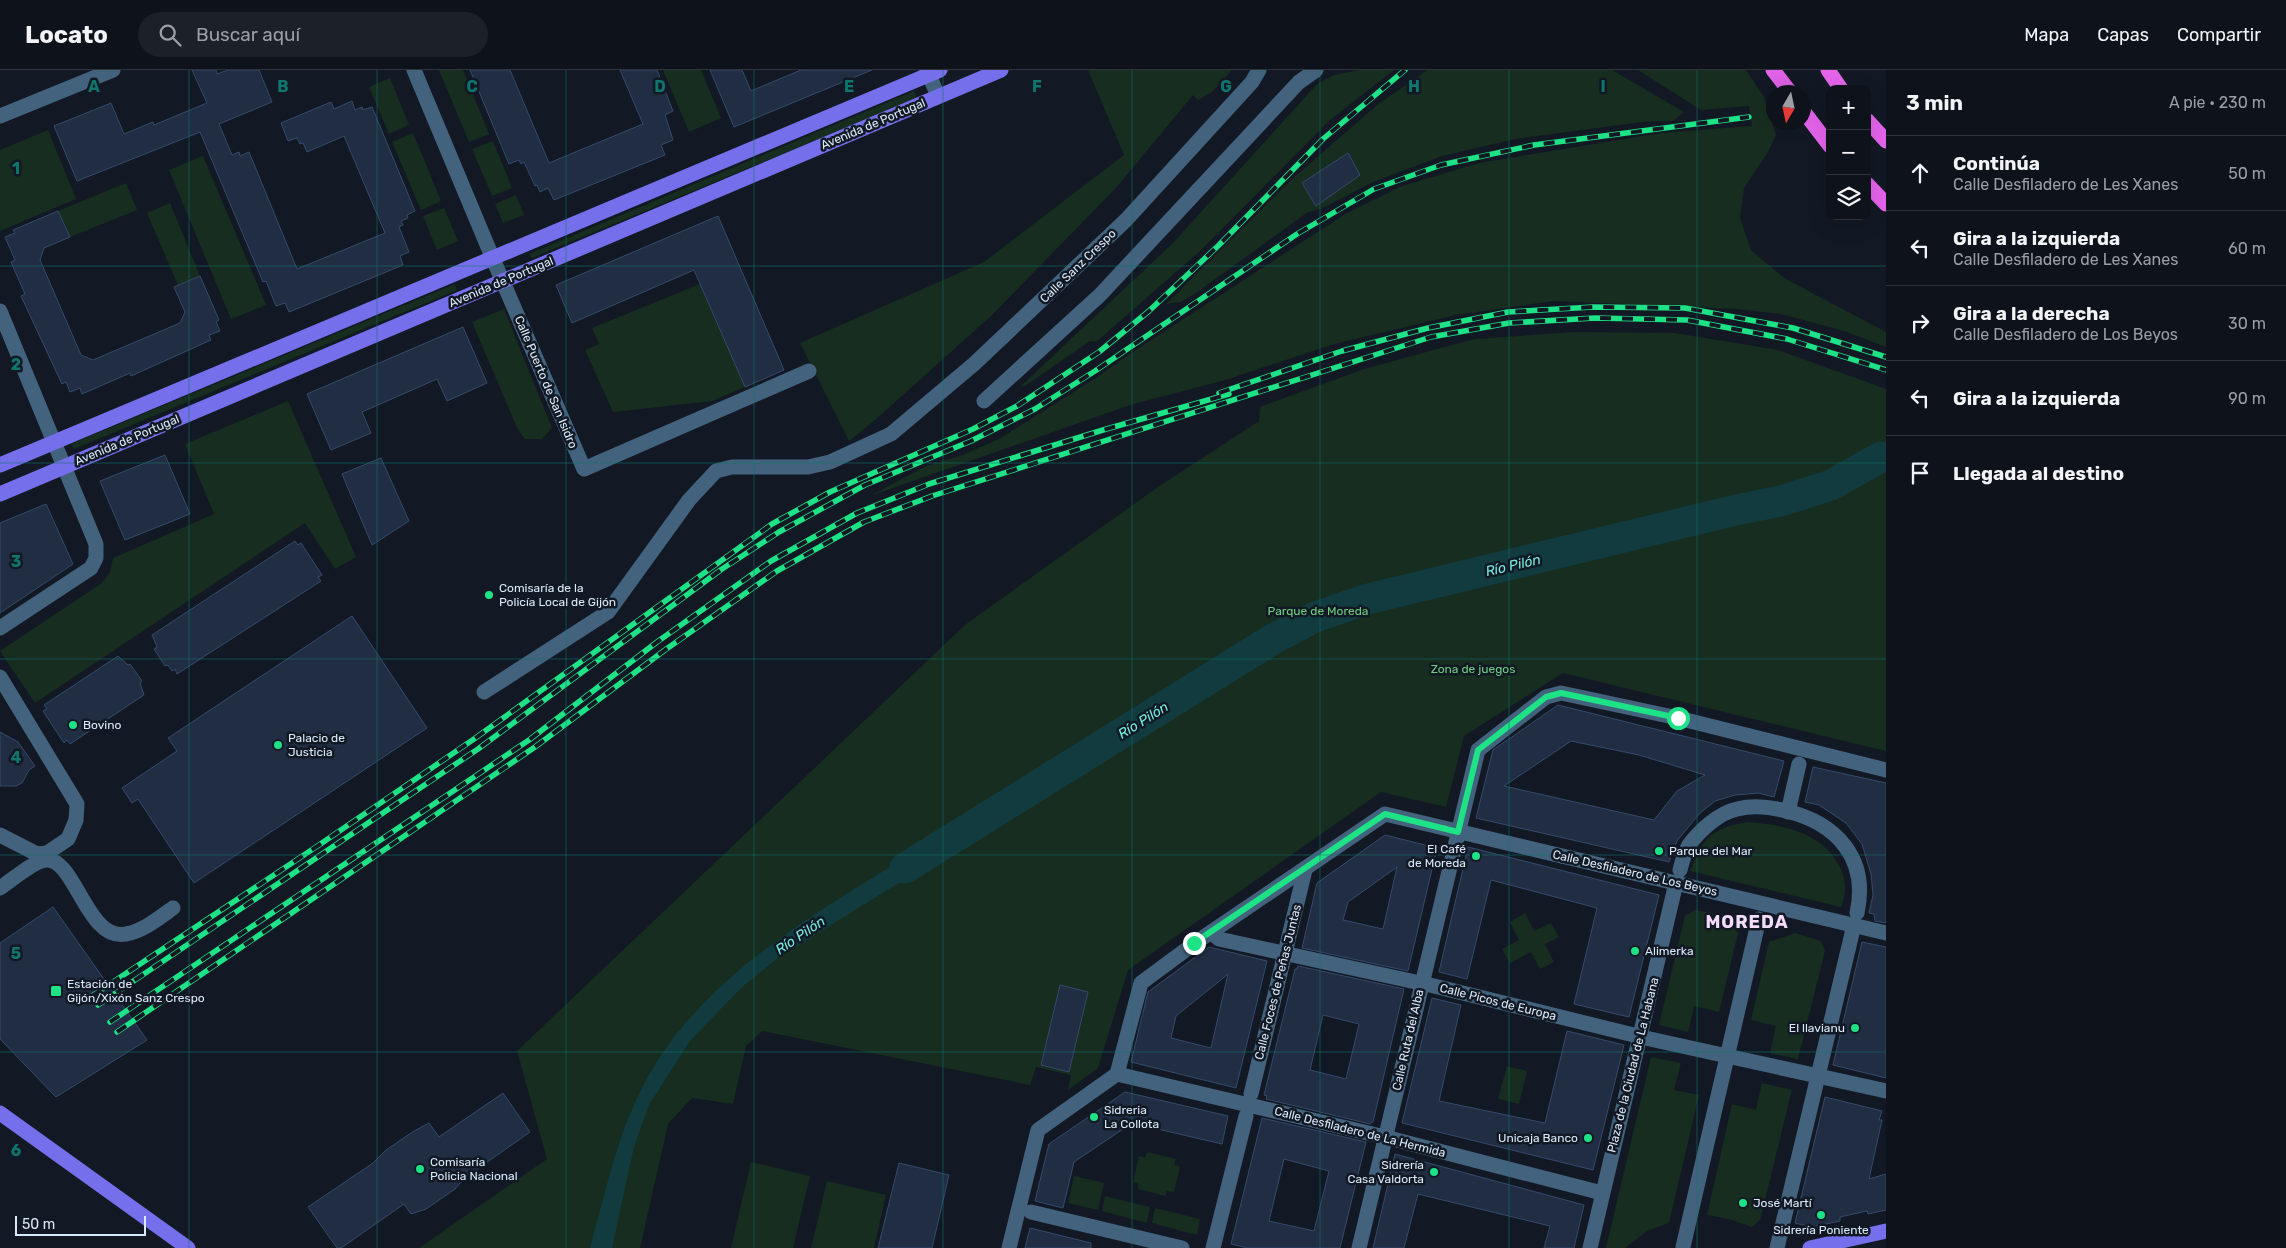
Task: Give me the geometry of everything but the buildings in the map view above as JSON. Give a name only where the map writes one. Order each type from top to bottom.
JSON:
[{"type":"highway","points":[[1774,70],[1785,85]]},
{"type":"highway","points":[[1828,70],[1838,85]]},
{"type":"highway","points":[[1811,121],[1826,141]]},
{"type":"highway","points":[[1871,125],[1886,142]]},
{"type":"highway","points":[[1871,188],[1886,204]]},
{"type":"main road","name":"Avenida de Portugal","points":[[0,494],[1001,70]]},
{"type":"main road","name":"Avenida de Portugal","points":[[0,466],[932,72]]},
{"type":"main road","points":[[0,1113],[188,1248]]},
{"type":"main road","points":[[1810,1248],[1886,1231]]},
{"type":"street","points":[[0,116],[113,70]]},
{"type":"street","name":"Calle Puerto de San Isidro","points":[[414,70],[584,469],[809,372]]},
{"type":"street","points":[[984,401],[1100,295],[1299,82],[1316,70]]},
{"type":"street","name":"Calle Sanz Crespo","points":[[484,692],[608,612],[689,500],[716,472],[732,467],[808,467],[830,462],[891,434],[974,364],[1126,220],[1261,71]]},
{"type":"street","points":[[932,72],[938,96]]},
{"type":"street","points":[[0,311],[96,544],[96,558],[91,568],[0,628]]},
{"type":"street","points":[[0,677],[77,804],[76,820],[68,839],[49,855],[0,888]]},
{"type":"street","name":"Calle Ruta del Alba","points":[[1359,1248],[1478,750],[1546,697],[1561,693],[1678,718],[1886,770]]},
{"type":"street","points":[[1788,812],[1800,764]]},
{"type":"street","name":"Plaza de la Ciudad de La Habana","points":[[1590,1248],[1639,1036],[1678,877],[1688,846],[1711,822],[1737,809],[1771,807],[1803,815],[1824,825],[1844,842],[1856,866],[1860,888],[1855,919],[1777,1248]]},
{"type":"street","name":"Calle Desfiladero de Los Beyos","points":[[1305,870],[1385,814],[1458,832],[1678,877],[1855,919],[1886,933]]},
{"type":"street","points":[[0,835],[49,855],[65,872],[100,926],[110,933],[125,934],[133,931],[150,924],[173,908]]},
{"type":"street","points":[[17,842],[24,851],[26,859],[22,872]]},
{"type":"street","points":[[1009,1248],[1038,1130],[1117,1074],[1141,983],[1305,870]]},
{"type":"street","name":"Calle Foces de Peñas Juntas","points":[[1251,1094],[1305,870]]},
{"type":"street","points":[[1683,1247],[1759,919]]},
{"type":"street","name":"Calle Picos de Europa","points":[[1212,933],[1219,939],[1422,983],[1639,1036],[1886,1091]]},
{"type":"street","name":"Calle Desfiladero de La Hermida","points":[[1117,1074],[1386,1137],[1602,1193]]},
{"type":"street","points":[[1213,1248],[1246,1116]]},
{"type":"street","points":[[1031,1212],[1182,1248]]},
{"type":"green space","points":[[439,70],[463,70],[489,134],[469,142]]},
{"type":"green space","points":[[663,70],[701,70],[721,118],[689,132]]},
{"type":"green space","points":[[1088,70],[1232,70],[1212,92],[1198,100],[1193,95],[1115,189],[991,316],[874,421],[849,441],[800,343],[984,262],[1124,155]]},
{"type":"green space","points":[[1359,70],[1394,70],[1330,120],[1200,251],[1096,342],[1090,341],[1025,386],[1021,386],[1173,243],[1317,84],[1334,75]]},
{"type":"green space","points":[[1427,70],[1612,70],[1684,112],[1673,121],[1642,122],[1515,139],[1442,156],[1373,182],[1321,209],[1308,212],[1196,293],[1181,302],[1166,304],[1292,179],[1377,105]],"holes":[[[1348,154],[1359,175],[1316,206],[1302,183]]]},
{"type":"green space","points":[[1638,70],[1746,70],[1764,97],[1766,103],[1766,130],[1774,130],[1776,135],[1768,152],[1744,188],[1740,218],[1751,250],[1784,278],[1886,332],[1886,347],[1844,331],[1781,314],[1737,309],[1553,301],[1456,315],[1334,344],[1222,381],[1133,404],[870,496],[926,466],[960,456],[999,439],[1096,378],[1128,355],[1347,213],[1402,186],[1479,163],[1661,133],[1752,126],[1749,106],[1701,110]]},
{"type":"green space","points":[[390,78],[409,125],[389,134],[369,87]]},
{"type":"green space","points":[[914,91],[917,98],[532,258],[529,254]]},
{"type":"green space","points":[[48,130],[76,199],[0,231],[0,150]]},
{"type":"green space","points":[[413,133],[441,201],[421,210],[392,142]]},
{"type":"green space","points":[[493,141],[512,188],[492,196],[472,149]]},
{"type":"green space","points":[[203,156],[266,305],[231,319],[169,170]]},
{"type":"green space","points":[[126,183],[137,210],[70,237],[58,211]]},
{"type":"green space","points":[[516,195],[524,215],[503,223],[495,204]]},
{"type":"green space","points":[[170,203],[200,276],[178,285],[147,213]]},
{"type":"green space","points":[[444,208],[458,241],[437,250],[423,216]]},
{"type":"green space","points":[[455,284],[457,290],[455,291],[74,449],[71,444]]},
{"type":"green space","points":[[700,284],[745,387],[712,401],[613,412],[585,350],[599,344],[592,328]]},
{"type":"green space","points":[[504,309],[552,428],[542,439],[525,439],[518,430],[472,322]]},
{"type":"green space","name":"Parque de Moreda","points":[[1575,332],[1675,333],[1778,350],[1886,389],[1886,751],[1563,673],[1464,736],[1446,807],[1381,792],[1128,970],[1098,1068],[1068,1090],[1071,1075],[1036,1067],[1030,1085],[762,1031],[746,1046],[733,1104],[692,1098],[668,1124],[640,1248],[419,1248],[547,1159],[517,1051],[966,624],[1158,487],[1259,421],[1260,407],[1364,369],[1474,339]]},
{"type":"green space","points":[[288,401],[356,557],[335,569],[305,523],[35,703],[0,651],[102,583],[110,572],[113,558],[214,514],[185,444]]},
{"type":"green space","points":[[1748,822],[1775,825],[1801,832],[1823,846],[1832,855],[1844,876],[1845,892],[1841,907],[1690,871],[1699,850],[1710,836],[1726,827]]},
{"type":"green space","points":[[1695,910],[1721,915],[1738,933],[1719,1012],[1694,1006],[1688,1032],[1659,1025],[1685,916]]},
{"type":"green space","points":[[1525,913],[1534,931],[1551,923],[1559,937],[1545,944],[1554,962],[1540,969],[1531,952],[1510,963],[1502,949],[1519,940],[1510,922]]},
{"type":"green space","points":[[1795,933],[1821,941],[1825,951],[1798,1059],[1770,1053],[1776,1026],[1751,1020],[1769,942]]},
{"type":"green space","points":[[1651,1057],[1681,1063],[1674,1090],[1699,1095],[1669,1223],[1647,1231],[1625,1248],[1606,1248]]},
{"type":"green space","points":[[1507,1066],[1527,1071],[1519,1104],[1498,1099]]},
{"type":"green space","points":[[1762,1083],[1792,1090],[1760,1220],[1752,1227],[1729,1219],[1707,1215],[1732,1104],[1756,1110]]},
{"type":"green space","points":[[1147,1152],[1176,1159],[1174,1165],[1180,1166],[1174,1192],[1167,1191],[1165,1196],[1138,1189],[1138,1183],[1133,1182],[1139,1156],[1145,1158]]},
{"type":"green space","points":[[751,1162],[810,1176],[793,1248],[731,1248]]},
{"type":"green space","points":[[1074,1176],[1104,1183],[1098,1210],[1068,1203]]},
{"type":"green space","points":[[827,1181],[886,1195],[874,1248],[811,1248]]},
{"type":"green space","points":[[1105,1196],[1150,1207],[1147,1223],[1102,1211]]},
{"type":"green space","points":[[1155,1208],[1200,1219],[1197,1235],[1152,1223]]},
{"type":"water","points":[[937,838],[947,853],[778,958],[741,988],[690,1041],[649,1105],[634,1147],[612,1248],[590,1248],[611,1171],[630,1114],[662,1053],[693,1014],[729,979],[768,947],[853,890]]},
{"type":"waterway","name":"Río Pilón","points":[[905,868],[1273,639],[1315,617],[1368,599],[1736,510],[1781,501],[1831,485],[1881,457]]},
{"type":"railway","points":[[92,996],[474,739],[772,524],[830,492],[973,429],[1017,406],[1099,352],[1149,311],[1218,246],[1323,139],[1405,70]]},
{"type":"railway","points":[[98,1005],[478,749],[722,569],[779,532],[865,485],[971,441],[1035,409],[1095,371],[1297,234],[1374,189],[1441,165],[1534,145],[1749,117]]},
{"type":"railway","points":[[1219,393],[1342,351],[1428,328],[1508,312],[1593,307],[1685,308],[1793,328],[1886,357]]},
{"type":"railway","points":[[117,1032],[535,747],[665,650],[777,571],[864,522],[932,496],[1431,337],[1509,323],[1595,318],[1687,320],[1787,339],[1886,370]]},
{"type":"railway","points":[[110,1022],[529,740],[657,642],[771,561],[857,513],[929,484],[1103,430],[1229,394]]},
{"type":"place","name":"Comisaría de la Policía Local de Gijón","points":[[489,595]]},
{"type":"place","name":"Bovino","points":[[73,725]]},
{"type":"place","name":"Palacio de Justicia","points":[[278,745]]},
{"type":"place","name":"Parque del Mar","points":[[1659,851]]},
{"type":"place","name":"El Café de Moreda","points":[[1476,856]]},
{"type":"place","name":"Alimerka","points":[[1635,951]]},
{"type":"place","name":"Estación de Gijón/Xixón Sanz Crespo","points":[[56,991]]},
{"type":"place","name":"El llavianu","points":[[1855,1028]]},
{"type":"place","name":"Sidreria La Collota","points":[[1094,1117]]},
{"type":"place","name":"Unicaja Banco","points":[[1588,1138]]},
{"type":"place","name":"Comisaría Policia Nacional","points":[[420,1169]]},
{"type":"place","name":"Sidrería Casa Valdorta","points":[[1434,1172]]},
{"type":"place","name":"José Martí","points":[[1743,1203]]},
{"type":"place","name":"Sidrería Poniente","points":[[1821,1215]]},
{"type":"district","name":"MOREDA","points":[[1747,922]]},
{"type":"route","points":[[1194,943],[1212,933],[1385,814],[1458,832],[1478,750],[1546,697],[1561,693],[1678,718]]},
{"type":"park label","name":"Zona de juegos","points":[[1473,669]]}]
